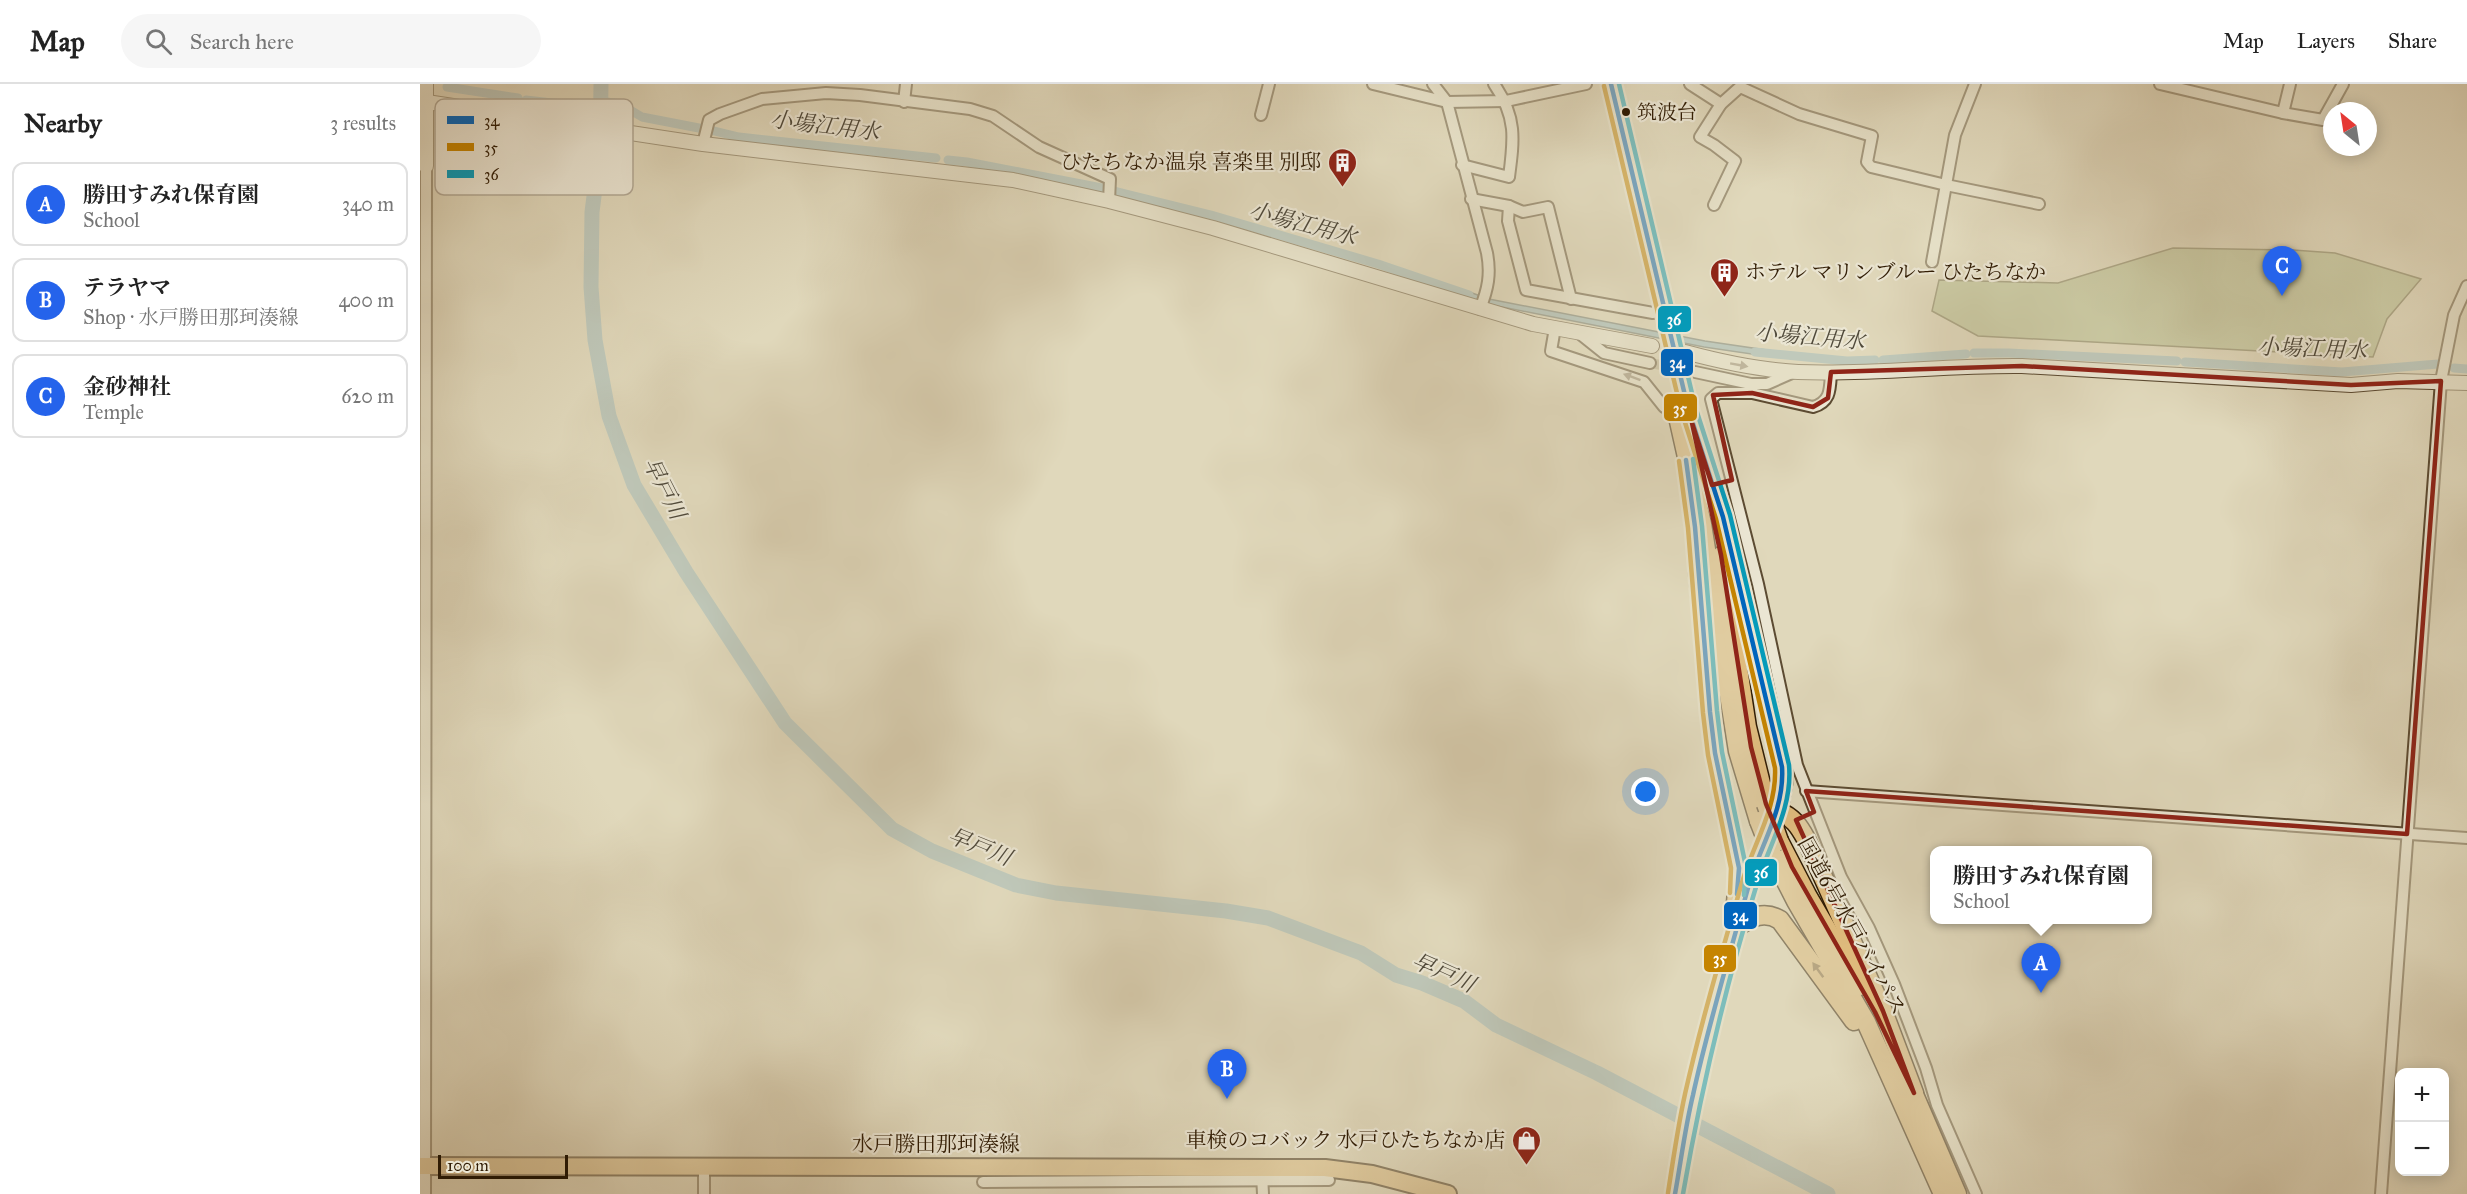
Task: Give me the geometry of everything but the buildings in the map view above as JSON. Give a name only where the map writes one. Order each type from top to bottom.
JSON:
[{"type":"highway","points":[[1598,84],[1684,442],[1695,527],[1714,743],[1739,868],[1736,903],[1737,927]]},
{"type":"highway","points":[[1611,84],[1692,423],[1723,517],[1789,766],[1768,812],[1795,821],[1806,840],[1883,1011],[1905,1091]]},
{"type":"highway","name":"国道6号水戸バイパス","points":[[1692,423],[1721,555],[1751,747],[1776,847],[1807,895],[1875,1012],[1943,1194]]},
{"type":"highway","name":"国道6号水戸バイパス","points":[[1684,442],[1702,524],[1738,751],[1768,812]]},
{"type":"highway","points":[[1737,927],[1746,920],[1764,914],[1780,920],[1905,1091]]},
{"type":"highway","name":"国道6号水戸バイパス","points":[[1905,1091],[1957,1194]]},
{"type":"main road","points":[[1675,1194],[1692,1098],[1737,927],[1763,843],[1768,812]]},
{"type":"main road","name":"水戸勝田那珂湊線","points":[[422,1166],[704,1166],[983,1174],[1263,1175],[1346,1170],[1392,1178],[1448,1194]]},
{"type":"street","points":[[425,1194],[422,1166],[426,166],[424,101],[426,84]]},
{"type":"street","points":[[904,102],[906,84]]},
{"type":"street","points":[[1261,115],[1269,84]]},
{"type":"street","points":[[1373,84],[1447,102],[1506,100],[1587,84]]},
{"type":"street","points":[[1433,84],[1447,102],[1490,270],[1488,287],[1480,309]]},
{"type":"street","points":[[1462,165],[1509,177],[1515,137],[1506,100],[1494,84]]},
{"type":"street","points":[[1690,84],[1722,104]]},
{"type":"street","points":[[1932,262],[1955,135],[1975,84]]},
{"type":"street","points":[[2160,84],[2323,120],[2343,84]]},
{"type":"street","points":[[2283,113],[2290,84]]},
{"type":"street","points":[[1714,205],[1736,161],[1700,137],[1722,104],[1740,87],[1799,114],[1872,136],[1867,162],[1871,167],[2039,204]]},
{"type":"street","points":[[703,144],[710,120],[720,114],[762,99],[861,89],[904,102],[970,110],[993,116],[1039,147],[1110,179],[1108,201]]},
{"type":"street","points":[[633,134],[703,144],[1013,180],[1108,201],[1347,267],[1480,309],[1555,328],[1652,346]]},
{"type":"street","points":[[1471,199],[1509,206],[1523,212],[1548,207],[1571,298]]},
{"type":"street","points":[[1509,206],[1508,221],[1526,290],[1653,313]]},
{"type":"street","points":[[2380,1194],[2441,381],[2454,315],[2467,286]]},
{"type":"street","points":[[1555,328],[1551,351],[1644,382],[1664,407],[1677,411]]},
{"type":"street","points":[[1579,333],[1604,353],[1650,363]]},
{"type":"street","points":[[1685,352],[1742,366],[1794,371],[1879,372],[1969,365],[2351,385],[2398,381],[2467,383]]},
{"type":"street","points":[[1695,372],[1750,384],[1767,384],[1794,371]]},
{"type":"street","points":[[1831,372],[1828,398],[1821,405],[1813,407],[1752,393],[1718,393],[1711,399],[1758,584],[1789,766],[1806,791],[1841,876],[1869,928],[1894,984],[1926,1068],[1937,1105],[1976,1194]]},
{"type":"street","points":[[1806,791],[2467,838]]},
{"type":"street","points":[[1795,821],[1814,812]]},
{"type":"street","points":[[704,1166],[704,1194]]},
{"type":"street","points":[[983,1174],[983,1194]]},
{"type":"street","points":[[1263,1194],[1263,1175],[1329,1180]]},
{"type":"highlighted area","points":[[2022,366],[2351,385],[2441,381],[2407,834],[1806,791],[1814,812],[1796,820],[1883,1011],[1914,1093],[1875,1012],[1792,867],[1766,804],[1751,747],[1721,555],[1692,423],[1712,485],[1732,480],[1713,395],[1752,393],[1813,407],[1828,398],[1831,372]]},
{"type":"green space","points":[[2173,248],[2335,253],[2421,279],[2387,319],[2373,357],[1978,336],[1932,311],[1939,280],[2058,283]]},
{"type":"water","points":[[1458,288],[1489,299],[1705,341],[1766,350],[1765,356],[1704,347],[1487,304],[1456,294]]},
{"type":"waterway","name":"早戸川","points":[[601,84],[601,99]]},
{"type":"waterway","name":"小場江用水","points":[[447,87],[518,98]]},
{"type":"waterway","name":"小場江用水","points":[[633,112],[642,117],[704,129]]},
{"type":"waterway","name":"小場江用水","points":[[710,130],[739,137],[936,158]]},
{"type":"waterway","name":"小場江用水","points":[[948,160],[1107,189]]},
{"type":"waterway","name":"小場江用水","points":[[1114,191],[1211,215],[1378,264],[1469,295]]},
{"type":"waterway","name":"早戸川","points":[[594,195],[591,287],[595,340],[609,416],[634,485],[686,572],[785,723],[892,829],[932,851],[1016,885],[1056,893],[1226,911],[1268,918],[1361,953],[1396,975],[1422,983],[1464,1001],[1496,1025],[1597,1073],[1828,1194]]},
{"type":"waterway","name":"小場江用水","points":[[1755,352],[1847,361],[1875,360]]},
{"type":"waterway","name":"小場江用水","points":[[1974,353],[2177,361]]},
{"type":"waterway","name":"小場江用水","points":[[1883,360],[1966,354]]},
{"type":"waterway","name":"小場江用水","points":[[2185,362],[2342,372],[2438,364]]},
{"type":"waterway","name":"小場江用水","points":[[2454,368],[2467,369]]},
{"type":"tunnel","points":[[1650,363],[1695,372]]},
{"type":"transit line","name":"34","points":[[1611,84],[1688,408],[1723,517],[1782,767],[1780,799],[1748,888],[1705,1043],[1675,1194]]},
{"type":"transit line","name":"36","points":[[1619,84],[1695,406],[1730,515],[1789,765],[1787,797],[1783,812],[1756,887],[1724,1001],[1683,1194]]},
{"type":"transit line","name":"35","points":[[1604,86],[1681,410],[1716,519],[1775,768],[1775,783],[1768,813],[1741,886],[1711,989],[1682,1106],[1668,1193]]},
{"type":"transit line","name":"36","points":[[1693,459],[1702,526],[1717,711],[1722,752],[1746,867],[1744,895]]},
{"type":"transit line","name":"34","points":[[1686,460],[1695,527],[1710,712],[1715,753],[1739,868],[1737,894]]},
{"type":"transit line","name":"35","points":[[1679,461],[1688,528],[1703,713],[1708,755],[1731,868],[1730,893]]},
{"type":"place","name":"筑波台","points":[[1626,112]]},
{"type":"place","name":"ひたちなか温泉 喜楽里 別邸","points":[[1342,188]]},
{"type":"place","name":"金砂神社","points":[[2282,296]]},
{"type":"place","name":"ホテル マリンブルー ひたちなか","points":[[1724,298]]},
{"type":"place","name":"勝田すみれ保育園","points":[[2041,993]]},
{"type":"place","name":"テラヤマ","points":[[1227,1099]]},
{"type":"place","name":"車検のコバック 水戸ひたちなか店","points":[[1526,1166]]}]
